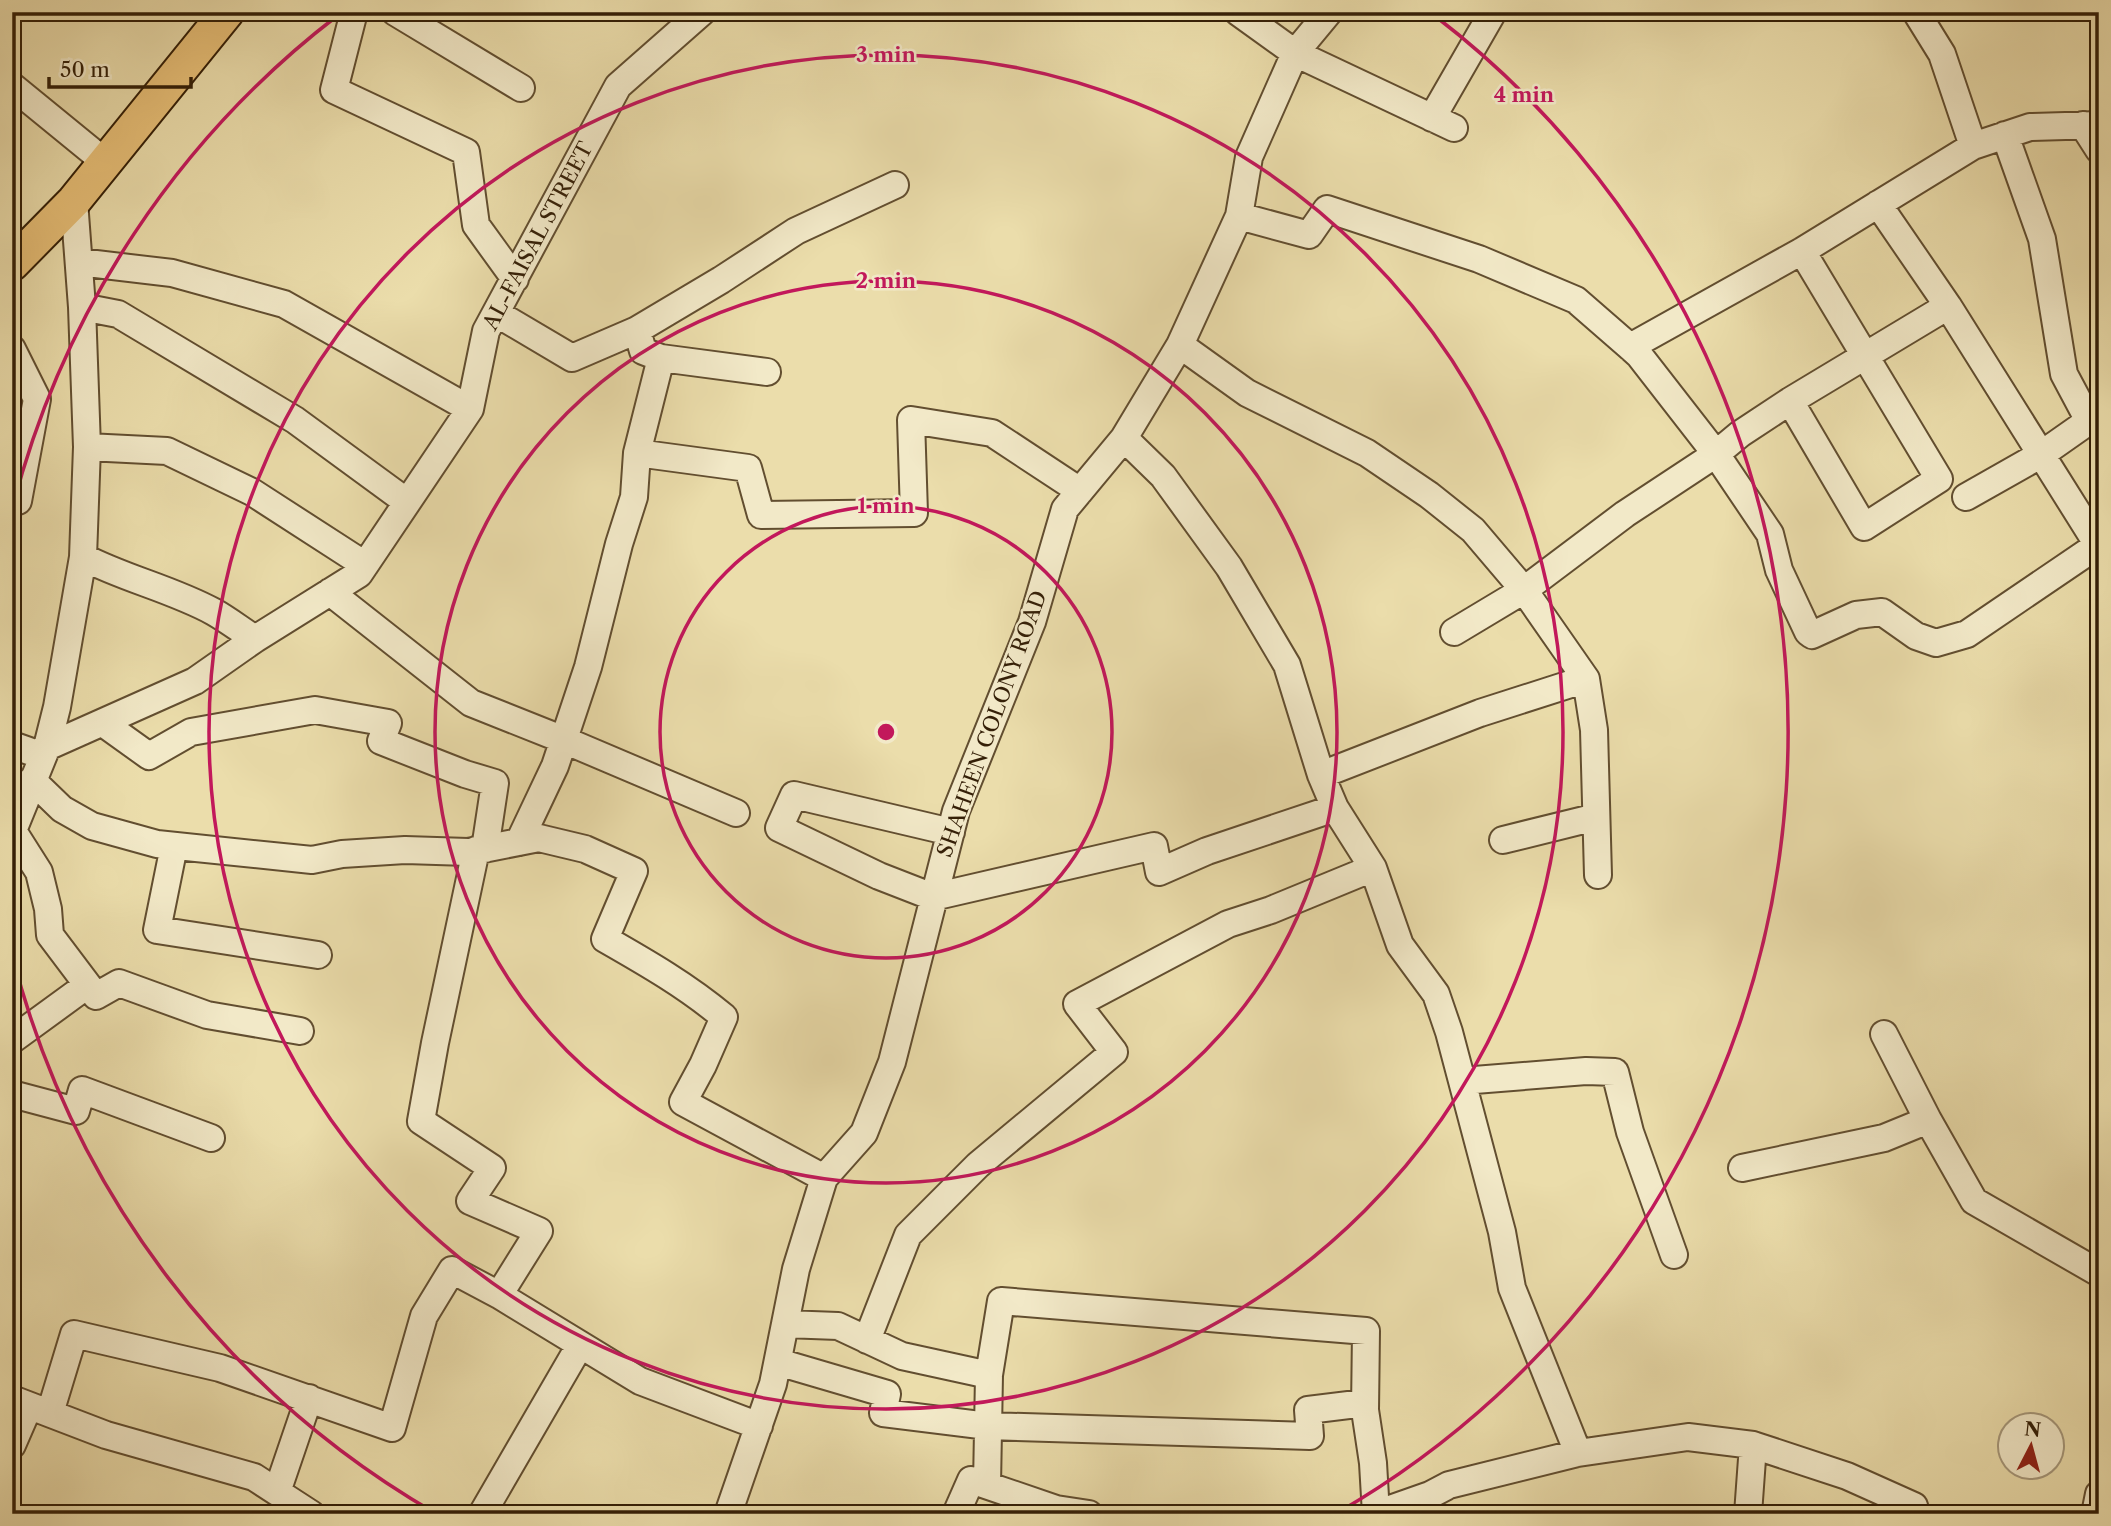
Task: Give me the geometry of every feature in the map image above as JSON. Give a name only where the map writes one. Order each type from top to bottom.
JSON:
[{"type":"main road","points":[[12,239],[73,190],[94,153],[206,12]]},
{"type":"main road","points":[[12,264],[227,12]]},
{"type":"street","points":[[354,12],[334,90],[466,152],[476,225],[514,279]]},
{"type":"street","points":[[395,12],[521,88]]},
{"type":"street","name":"AL-FAISAL STREET","points":[[45,751],[195,681],[255,639],[359,574],[470,409],[486,331],[618,86],[702,12]]},
{"type":"street","points":[[1238,12],[1295,53],[1443,123],[1493,12]]},
{"type":"street","name":"SHAHEEN COLONY ROAD","points":[[728,1514],[773,1384],[796,1269],[824,1178],[864,1133],[887,1074],[961,799],[1032,622],[1065,509],[1125,438],[1180,345],[1239,216],[1249,157],[1295,53],[1329,12]]},
{"type":"street","points":[[1916,12],[1942,54],[1973,146]]},
{"type":"street","points":[[12,86],[94,153]]},
{"type":"street","points":[[1630,347],[1802,251],[1973,146],[2030,127],[2091,125],[2099,149]]},
{"type":"street","points":[[1966,497],[2042,454],[2088,421],[2064,374],[2042,239],[2005,135]]},
{"type":"street","points":[[496,313],[572,358],[637,330],[796,231],[895,185]]},
{"type":"street","points":[[73,190],[82,307],[87,447],[83,557],[57,707],[45,751],[13,832],[39,872],[48,909],[50,935],[96,996],[119,983],[207,1015],[300,1031]]},
{"type":"street","points":[[1239,216],[1309,235],[1327,209],[1479,259],[1576,300],[1639,355],[1716,454],[1770,534],[1779,570],[1808,632],[1812,635],[1856,615],[1882,612],[1916,636],[1936,643],[1967,634],[2098,545],[1948,306],[1878,204]]},
{"type":"street","points":[[1790,401],[1864,527],[1939,479],[1802,251]]},
{"type":"street","points":[[79,262],[173,273],[284,304],[470,409]]},
{"type":"street","points":[[1454,632],[1524,590],[1625,514],[1790,401],[1948,306]]},
{"type":"street","points":[[82,307],[118,314],[295,421],[407,502]]},
{"type":"street","points":[[637,330],[643,351],[662,358],[767,372]]},
{"type":"street","points":[[1180,345],[1247,393],[1367,453],[1429,495],[1473,530],[1524,590],[1586,679],[1594,730],[1598,875]]},
{"type":"street","points":[[12,349],[37,399],[18,501],[12,500]]},
{"type":"street","points":[[519,842],[555,766],[588,667],[619,544],[634,497],[637,453],[662,358]]},
{"type":"street","points":[[637,453],[748,468],[761,515],[914,513],[911,420],[992,433],[1080,491]]},
{"type":"street","points":[[1125,438],[1163,476],[1222,557],[1287,665],[1321,775],[1335,808],[1373,868],[1400,945],[1436,994],[1502,1232],[1511,1288],[1577,1453]]},
{"type":"street","points":[[87,447],[167,451],[252,492],[365,565]]},
{"type":"street","points":[[83,557],[113,572],[157,587],[213,612],[255,639]]},
{"type":"street","points":[[330,592],[471,703],[736,813]]},
{"type":"street","points":[[1321,775],[1480,713],[1586,679]]},
{"type":"street","points":[[103,723],[149,756],[191,732],[315,710],[388,723],[380,741],[495,783],[435,1043],[421,1121],[492,1168],[470,1201],[539,1231],[499,1296]]},
{"type":"street","points":[[12,745],[45,751]]},
{"type":"street","points":[[32,780],[62,808],[92,826],[157,844],[312,860],[342,854],[405,850],[480,850],[539,838],[585,849],[634,871],[605,939],[666,974],[724,1017],[704,1065],[683,1102],[824,1178]]},
{"type":"street","points":[[951,832],[794,795],[779,828],[879,876],[933,897],[1154,846],[1159,872],[1206,851],[1335,808]]},
{"type":"street","points":[[1503,840],[1596,817]]},
{"type":"street","points":[[174,846],[157,930],[318,956]]},
{"type":"street","points":[[867,1339],[908,1235],[978,1165],[1114,1052],[1077,1004],[1228,925],[1271,911],[1373,868]]},
{"type":"street","points":[[12,1040],[86,986]]},
{"type":"street","points":[[1884,1034],[1974,1201],[2099,1273]]},
{"type":"street","points":[[1462,1081],[1615,1072],[1630,1132],[1674,1255]]},
{"type":"street","points":[[12,1094],[76,1111],[82,1090],[211,1138]]},
{"type":"street","points":[[1742,1168],[1884,1138],[1928,1120]]},
{"type":"street","points":[[12,1445],[31,1406],[74,1334],[220,1368],[392,1428],[424,1316],[452,1270],[640,1381],[759,1426]]},
{"type":"street","points":[[987,1485],[989,1375],[1001,1301],[1366,1331],[1365,1403],[1373,1462],[1376,1514],[1434,1504],[1449,1485],[1577,1453],[1688,1437],[1753,1445],[1847,1476],[1914,1506],[1916,1514]]},
{"type":"street","points":[[785,1324],[838,1326],[902,1356],[989,1375]]},
{"type":"street","points":[[482,1514],[580,1345]]},
{"type":"street","points":[[778,1362],[887,1394],[883,1413],[988,1426],[1310,1436],[1308,1410],[1365,1403]]},
{"type":"street","points":[[280,1501],[309,1398]]},
{"type":"street","points":[[31,1406],[106,1435],[254,1477],[280,1501],[311,1514]]},
{"type":"street","points":[[1748,1514],[1753,1445]]},
{"type":"street","points":[[956,1514],[971,1480],[1056,1509],[1089,1514]]}]
